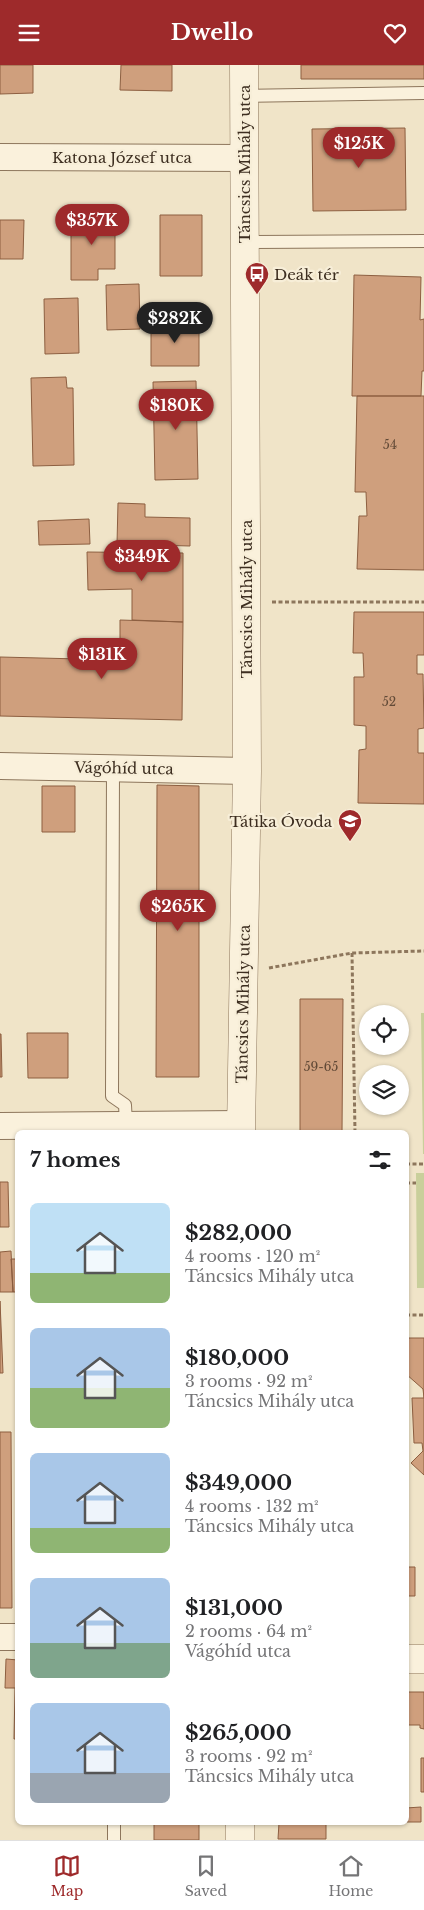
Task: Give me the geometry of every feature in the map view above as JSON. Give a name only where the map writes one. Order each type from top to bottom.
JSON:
[{"type":"street","name":"Táncsics Mihály utca","points":[[241,1128],[247,771],[244,65]]},
{"type":"street","name":"Katona József utca","points":[[0,157],[244,157]]},
{"type":"street","name":"Vágóhíd utca","points":[[0,766],[247,771]]},
{"type":"street","points":[[0,1126],[241,1128]]},
{"type":"street","points":[[0,1637],[15,1637]]},
{"type":"street","points":[[409,1659],[424,1659]]},
{"type":"street","points":[[240,1825],[240,1840]]},
{"type":"lane","points":[[244,96],[424,93]]},
{"type":"lane","points":[[244,242],[424,241]]},
{"type":"lane","points":[[114,769],[112,1096],[125,1105],[124,1128]]},
{"type":"lane","points":[[114,1825],[114,1840]]},
{"type":"path","points":[[264,602],[424,602]]},
{"type":"path","points":[[262,970],[352,953],[424,951]]},
{"type":"path","points":[[352,953],[355,1130]]},
{"type":"path","points":[[409,1164],[424,1164]]},
{"type":"path","points":[[409,1183],[416,1183]]},
{"type":"path","points":[[409,1315],[424,1315]]},
{"type":"green space","points":[[421,1013],[424,1013],[424,1154],[423,1154]]},
{"type":"green space","points":[[416,1173],[424,1173],[424,1288],[417,1288]]},
{"type":"building","points":[[0,65],[33,65],[33,93],[0,94]]},
{"type":"building","points":[[121,65],[172,65],[172,91],[120,90]]},
{"type":"building","points":[[301,65],[424,65],[424,79],[301,79]]},
{"type":"building","points":[[405,128],[406,210],[313,211],[312,129]]},
{"type":"building","points":[[160,215],[202,215],[202,276],[160,276]]},
{"type":"building","points":[[71,216],[115,217],[115,269],[98,269],[98,280],[71,280]]},
{"type":"building","points":[[0,220],[24,220],[23,259],[0,259]]},
{"type":"building","points":[[354,275],[421,277],[420,320],[424,319],[424,371],[422,371],[421,396],[352,396]]},
{"type":"building","points":[[139,284],[140,329],[107,330],[106,285]]},
{"type":"building","points":[[78,298],[79,353],[45,354],[44,299]]},
{"type":"building","points":[[199,322],[199,366],[151,366],[151,323]]},
{"type":"building","points":[[66,377],[67,388],[73,388],[74,465],[33,466],[31,378]]},
{"type":"building","points":[[196,381],[198,479],[155,480],[153,382]]},
{"type":"building","points":[[357,396],[424,396],[424,570],[357,569],[359,516],[367,516],[366,492],[355,492]]},
{"type":"building","points":[[118,503],[145,504],[145,517],[190,518],[190,546],[117,544]]},
{"type":"building","points":[[89,519],[90,544],[39,545],[38,521]]},
{"type":"building","points":[[87,552],[183,553],[183,622],[132,620],[132,589],[88,590]]},
{"type":"building","points":[[354,612],[424,612],[424,655],[417,655],[417,674],[423,674],[424,728],[418,729],[418,753],[424,753],[424,804],[358,803],[359,750],[366,749],[366,726],[354,725],[354,677],[364,677],[363,653],[353,653]]},
{"type":"building","points":[[120,620],[183,622],[182,720],[0,716],[0,657],[120,660]]},
{"type":"building","points":[[157,785],[199,786],[199,1077],[156,1077]]},
{"type":"building","points":[[42,786],[75,786],[75,832],[42,832]]},
{"type":"building","points":[[300,999],[343,999],[342,1130],[300,1130]]},
{"type":"building","points":[[27,1033],[68,1033],[68,1078],[28,1078]]},
{"type":"building","points":[[1,1034],[2,1077],[0,1077]]},
{"type":"building","points":[[0,1182],[8,1182],[9,1227],[0,1227]]},
{"type":"building","points":[[11,1251],[13,1292],[0,1292],[0,1252]]},
{"type":"building","points":[[11,1259],[15,1259],[15,1292],[13,1292]]},
{"type":"building","points":[[0,1301],[3,1373],[0,1373]]},
{"type":"building","points":[[409,1338],[424,1338],[424,1398],[423,1389],[409,1377]]},
{"type":"building","points":[[412,1398],[424,1398],[424,1475],[411,1463],[423,1451],[422,1443],[414,1443]]},
{"type":"building","points":[[0,1432],[11,1432],[12,1608],[0,1608]]},
{"type":"building","points":[[409,1567],[415,1567],[415,1596],[409,1596]]},
{"type":"building","points":[[6,1659],[15,1660],[15,1688],[5,1688]]},
{"type":"building","points":[[15,1688],[15,1739],[14,1739]]},
{"type":"building","points":[[409,1692],[424,1692],[424,1729],[420,1728],[420,1725],[409,1725]]},
{"type":"building","points":[[421,1758],[424,1758],[424,1792],[421,1792]]},
{"type":"building","points":[[421,1807],[421,1822],[409,1822],[409,1808]]},
{"type":"building","points":[[154,1825],[199,1825],[199,1840],[154,1840]]},
{"type":"building","points":[[279,1825],[326,1825],[326,1839],[278,1839]]},
{"type":"place","name":"Deák tér","points":[[257,295]]},
{"type":"place","name":"Tátika Óvoda","points":[[350,842]]}]
